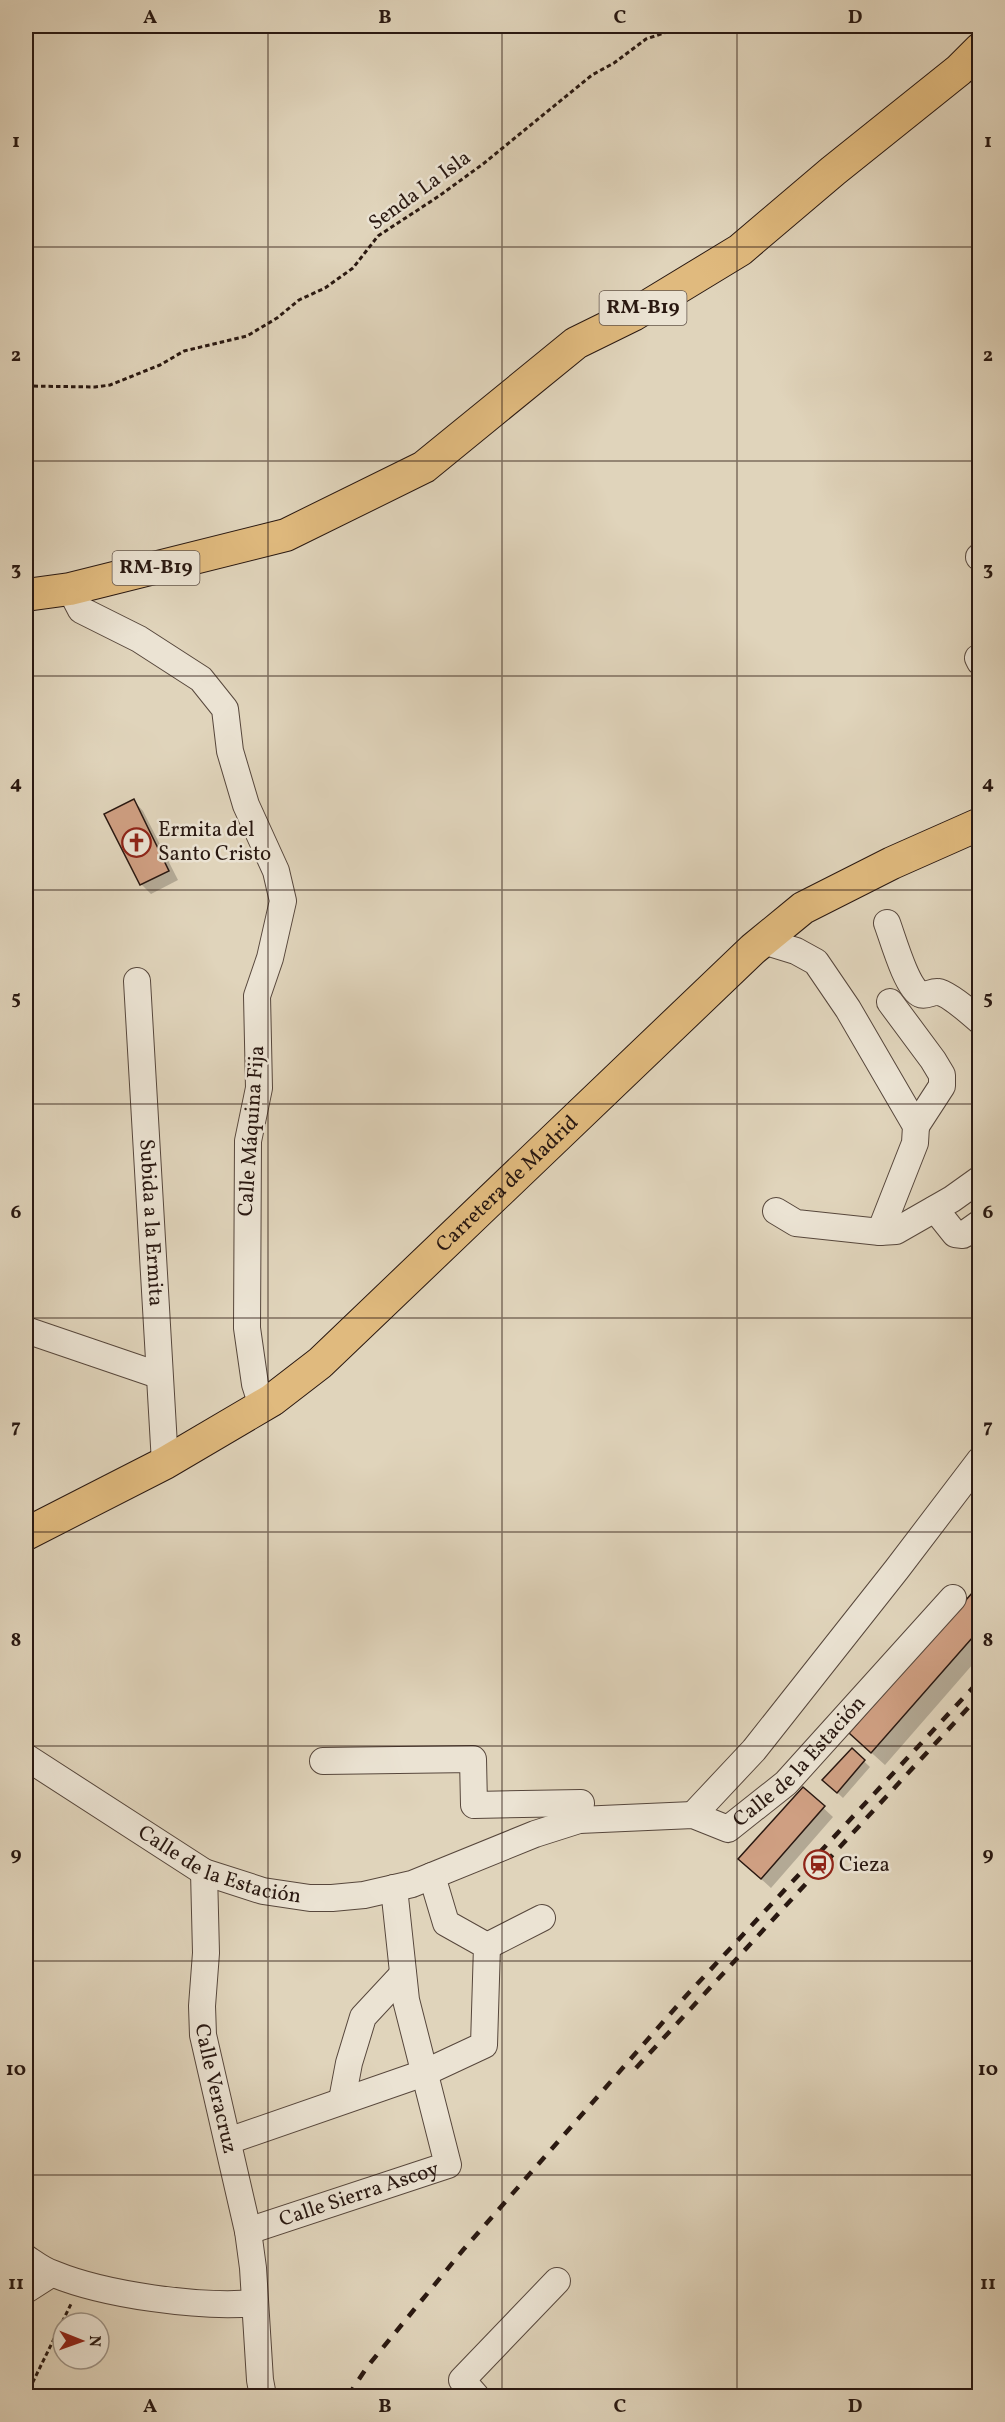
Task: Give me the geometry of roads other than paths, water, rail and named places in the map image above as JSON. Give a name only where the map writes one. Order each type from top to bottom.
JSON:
[{"type":"main road","name":"RM-B19","points":[[26,595],[70,590],[286,535],[424,467],[576,343],[633,315],[740,250],[833,171],[959,70],[980,49]]},
{"type":"main road","name":"Carretera de Madrid","points":[[26,1534],[165,1463],[262,1406],[320,1363],[763,941],[803,908],[892,863],[980,824]]},
{"type":"street","name":"Calle Máquina Fija","points":[[70,590],[81,610],[139,639],[201,679],[225,709],[233,762],[246,805],[278,881],[283,901],[270,958],[257,996],[259,1088],[248,1141],[247,1328],[255,1384],[262,1406]]},
{"type":"street","points":[[980,657],[978,658],[980,662]]},
{"type":"street","points":[[887,922],[909,980],[917,993],[923,995],[937,992],[945,995],[980,1022]]},
{"type":"street","points":[[763,941],[796,951],[816,962],[848,1009],[916,1126]]},
{"type":"street","name":"Subida a la Ermita","points":[[137,981],[158,1375],[165,1463]]},
{"type":"street","points":[[880,1232],[915,1143],[916,1126],[942,1086],[942,1075],[933,1060],[890,1002]]},
{"type":"street","points":[[776,1211],[796,1223],[880,1232],[896,1231],[935,1209],[980,1179]]},
{"type":"street","points":[[935,1209],[955,1234],[963,1235],[980,1223]]},
{"type":"street","points":[[26,1330],[158,1375]]},
{"type":"street","points":[[693,1815],[754,1750],[980,1460]]},
{"type":"street","name":"Calle de la Estación","points":[[26,1758],[204,1872],[263,1891],[310,1898],[364,1895],[412,1884],[535,1834],[579,1820],[693,1815],[728,1828],[786,1783],[953,1598]]},
{"type":"street","points":[[323,1761],[473,1759],[474,1804],[581,1803],[579,1820]]},
{"type":"street","name":"Calle Veracruz","points":[[204,1872],[206,1953],[202,2006],[203,2035],[248,2231],[263,2397]]},
{"type":"street","points":[[432,1876],[446,1923],[487,1946]]},
{"type":"street","points":[[394,1888],[406,2000],[424,2073]]},
{"type":"street","points":[[487,1946],[542,1918]]},
{"type":"street","points":[[228,2141],[424,2073],[484,2045],[487,1946]]},
{"type":"street","points":[[342,2100],[349,2063],[363,2017],[403,1974]]},
{"type":"street","name":"Calle Sierra Ascoy","points":[[248,2231],[448,2165],[424,2073]]},
{"type":"street","points":[[26,2258],[51,2274],[80,2284],[214,2305],[255,2303]]},
{"type":"street","points":[[26,2290],[51,2274]]},
{"type":"street","points":[[476,2397],[462,2380],[557,2281]]},
{"type":"railway","points":[[348,2396],[367,2367],[463,2250],[685,1997],[980,1680]]},
{"type":"railway","points":[[636,2068],[980,1695]]},
{"type":"place","name":"Ermita del Santo Cristo","points":[[137,842]]},
{"type":"place","name":"Cieza","points":[[818,1865]]}]
